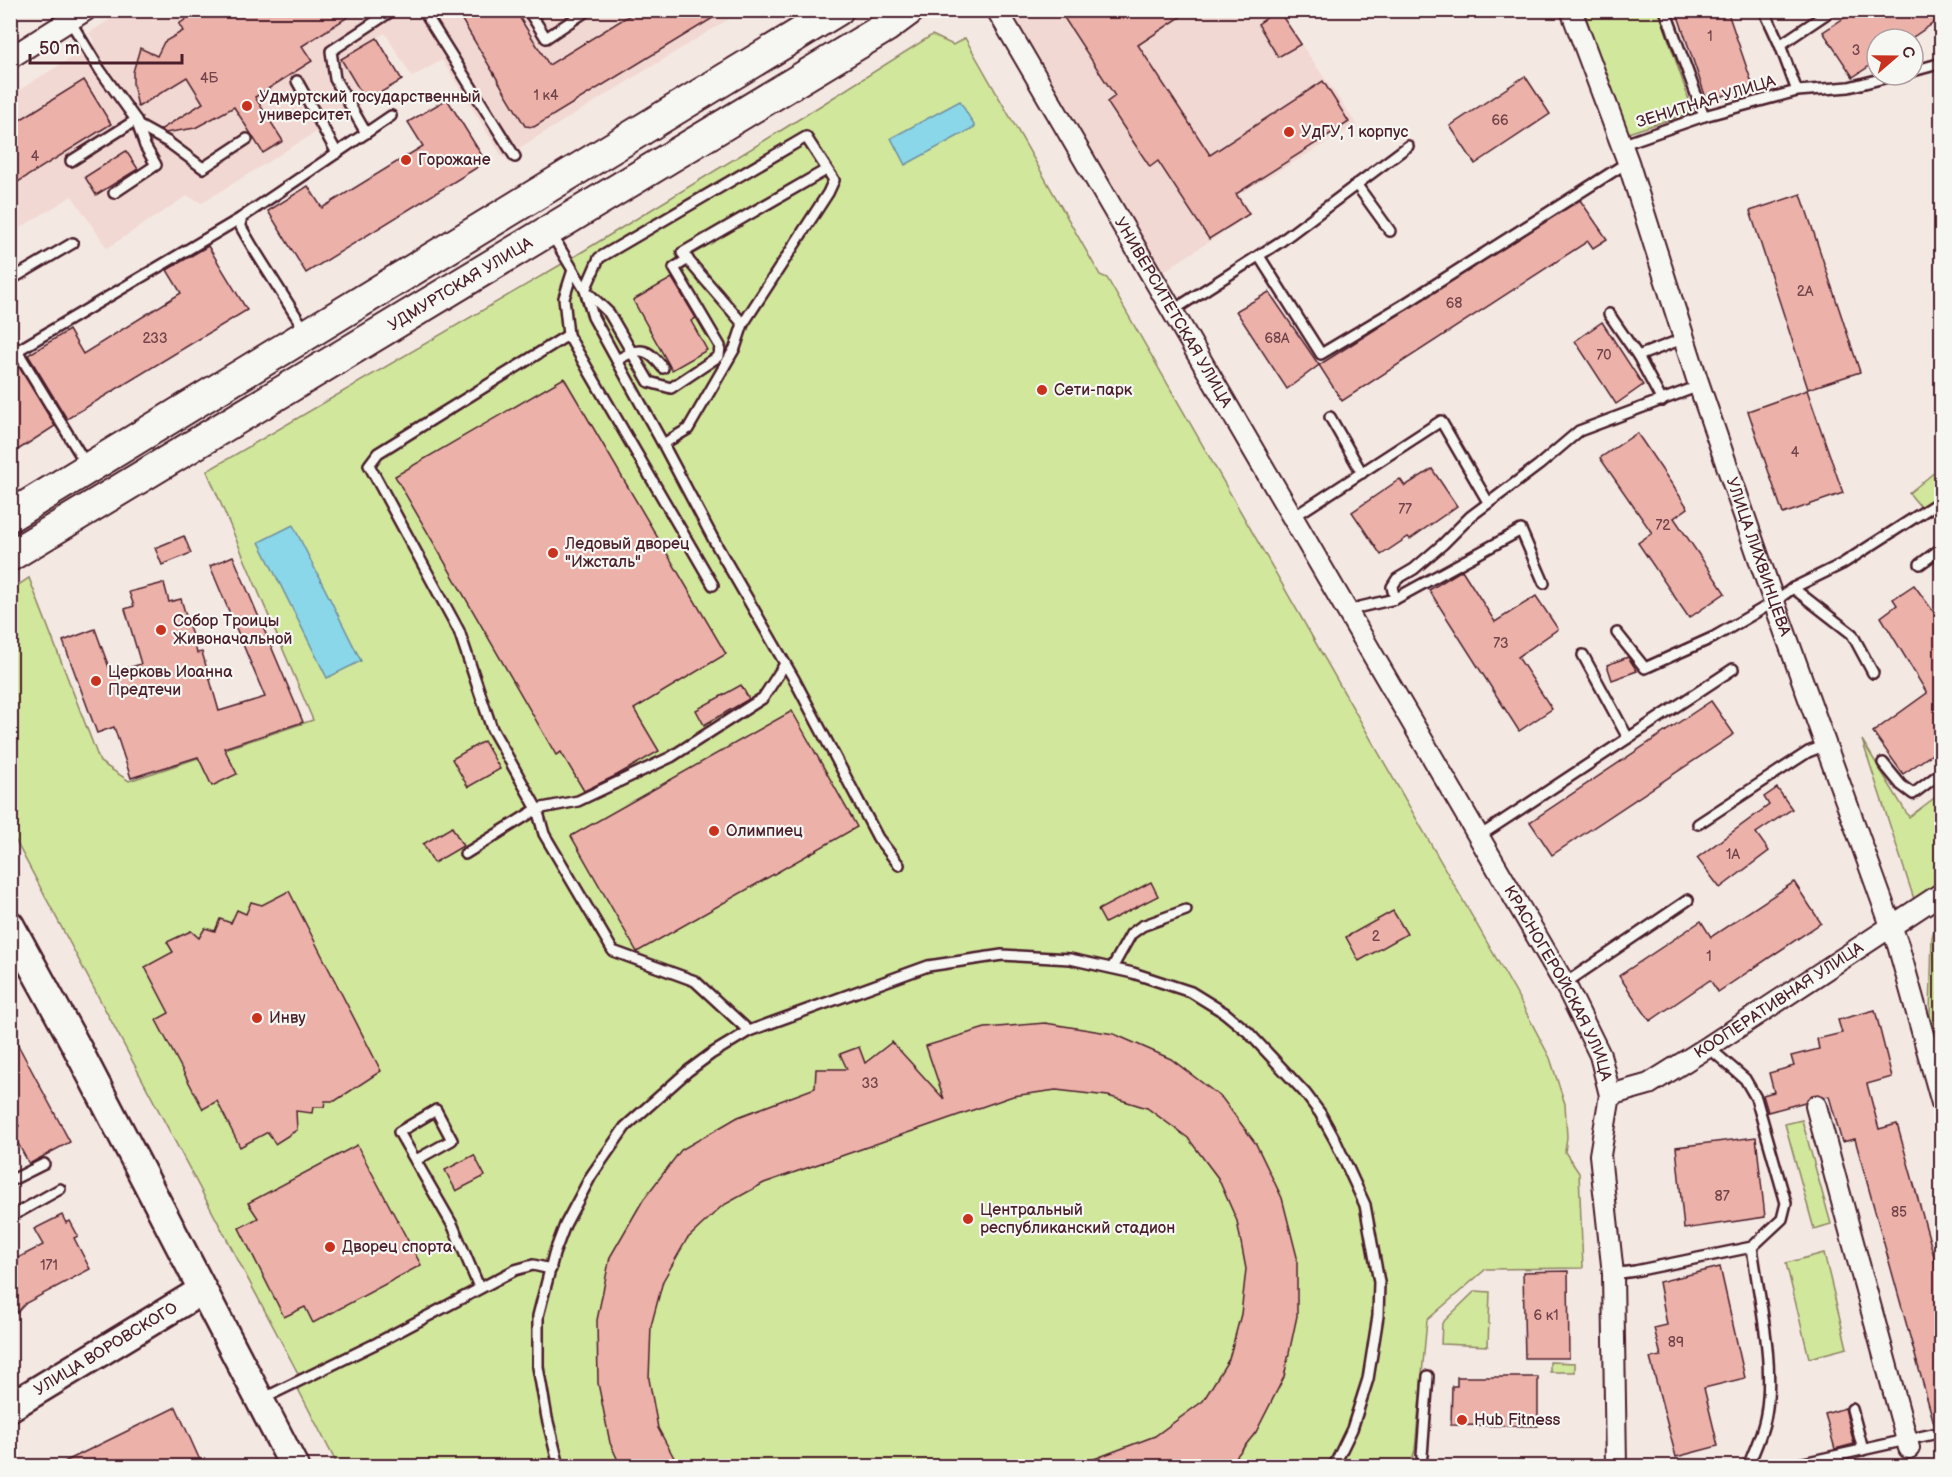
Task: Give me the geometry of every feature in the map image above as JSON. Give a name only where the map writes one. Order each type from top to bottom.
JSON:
[{"type":"main road","name":"УДМУРТСКАЯ УЛИЦА","points":[[10,556],[886,27],[909,10]]},
{"type":"main road","points":[[10,516],[836,11]]},
{"type":"main road","points":[[339,316],[358,345]]},
{"type":"main road","points":[[10,925],[21,953],[74,1042],[294,1467]]},
{"type":"main road","name":"УЛИЦА ВОРОВСКОГО","points":[[10,1407],[201,1290]]},
{"type":"street","name":"УНИВЕРСИТЕТСКАЯ УЛИЦА","points":[[996,10],[1348,614]]},
{"type":"street","name":"УЛИЦА ЛИХВИНЦЕВА","points":[[1571,10],[1624,153],[1699,386],[1774,602],[1891,926],[1941,1103]]},
{"type":"street","points":[[10,58],[80,14]]},
{"type":"street","name":"КРАСНОГЕРОЙСКАЯ УЛИЦА","points":[[1348,614],[1564,984],[1600,1055],[1610,1095],[1600,1155],[1613,1274],[1616,1467]]},
{"type":"street","name":"КООПЕРАТИВНАЯ УЛИЦА","points":[[1610,1095],[1649,1084],[1941,893]]},
{"type":"street","points":[[1816,1106],[1908,1444]]},
{"type":"lane","points":[[366,133],[335,79],[331,51],[393,10]]},
{"type":"lane","points":[[423,10],[515,157]]},
{"type":"lane","points":[[528,10],[546,38],[588,10]]},
{"type":"lane","points":[[1665,10],[1704,116]]},
{"type":"lane","name":"ЗЕНИТНАЯ УЛИЦА","points":[[1259,256],[1321,354],[1403,305],[1624,153],[1704,116],[1797,91],[1764,10]]},
{"type":"lane","points":[[1780,45],[1832,10]]},
{"type":"lane","points":[[80,14],[100,70],[137,123],[145,146],[156,165],[114,193]]},
{"type":"lane","points":[[1925,68],[1941,63]]},
{"type":"lane","points":[[297,81],[337,153]]},
{"type":"lane","points":[[1797,91],[1849,87],[1865,83]]},
{"type":"lane","points":[[13,353],[241,218],[390,116]]},
{"type":"lane","points":[[137,123],[168,142],[202,168],[247,139]]},
{"type":"lane","points":[[71,162],[137,123]]},
{"type":"lane","points":[[585,290],[599,258],[806,137],[834,180],[828,193],[743,324],[735,348],[688,429],[663,444]]},
{"type":"lane","points":[[1172,310],[1259,256],[1408,146]]},
{"type":"lane","points":[[743,324],[682,254],[826,170]]},
{"type":"lane","points":[[1356,184],[1390,231]]},
{"type":"lane","points":[[241,218],[241,227],[308,335]]},
{"type":"lane","points":[[549,230],[585,290],[593,317],[722,555],[785,664],[878,838],[899,864]]},
{"type":"lane","points":[[10,280],[73,243]]},
{"type":"lane","points":[[585,290],[609,313],[649,382],[671,388],[719,356],[720,346],[674,268],[688,259]]},
{"type":"lane","points":[[573,270],[564,298],[568,335],[712,585]]},
{"type":"lane","points":[[1610,314],[1638,356],[1662,401]]},
{"type":"lane","points":[[568,335],[378,453],[369,465],[459,631],[492,729],[537,809],[544,834],[613,951],[695,981],[749,1031]]},
{"type":"lane","points":[[1638,356],[1684,338]]},
{"type":"lane","points":[[10,339],[13,353],[88,469]]},
{"type":"lane","points":[[617,360],[631,352],[641,350],[652,354],[663,368]]},
{"type":"lane","points":[[1395,599],[1392,587],[1397,579],[1414,569],[1488,502],[1538,466],[1579,431],[1699,386]]},
{"type":"lane","points":[[1330,417],[1362,473]]},
{"type":"lane","points":[[1292,518],[1441,422],[1488,502]]},
{"type":"lane","points":[[1617,633],[1645,668],[1714,637],[1774,602],[1793,588],[1842,564],[1941,500]]},
{"type":"lane","points":[[1348,614],[1360,607],[1395,599],[1521,530],[1544,583]]},
{"type":"lane","points":[[1920,564],[1941,548]]},
{"type":"lane","points":[[1793,588],[1852,634],[1873,673]]},
{"type":"lane","points":[[1583,655],[1628,738]]},
{"type":"lane","points":[[465,854],[537,809],[578,801],[671,757],[763,698],[785,664]]},
{"type":"lane","points":[[1479,837],[1733,669]]},
{"type":"lane","points":[[1698,824],[1808,752],[1826,745]]},
{"type":"lane","points":[[1883,763],[1901,785],[1913,794],[1941,772]]},
{"type":"lane","points":[[1564,984],[1688,900]]},
{"type":"lane","points":[[1112,968],[1131,934],[1142,926],[1186,910]]},
{"type":"lane","points":[[559,1467],[538,1367],[538,1316],[565,1225],[591,1176],[625,1127],[688,1071],[749,1031],[928,966],[1002,956],[1070,959],[1112,968],[1191,992],[1225,1013],[1248,1032],[1305,1093],[1320,1113],[1365,1205],[1379,1282],[1378,1316],[1368,1379],[1352,1429],[1334,1467]]},
{"type":"lane","points":[[1613,1274],[1752,1248],[1782,1219],[1786,1203],[1756,1098],[1745,1080],[1708,1047]]},
{"type":"lane","points":[[416,1160],[452,1140],[436,1110],[399,1132],[453,1226],[479,1287]]},
{"type":"lane","points":[[10,1181],[44,1164]]},
{"type":"lane","points":[[10,1217],[60,1189]]},
{"type":"lane","points":[[1748,1467],[1762,1435],[1769,1377],[1752,1248]]},
{"type":"lane","points":[[258,1401],[515,1270],[533,1266],[551,1269]]},
{"type":"lane","points":[[1422,1456],[1428,1376]]},
{"type":"lane","points":[[1852,1408],[1863,1450]]},
{"type":"lane","points":[[1790,1467],[1863,1450],[1908,1444],[1941,1432]]},
{"type":"shaded area","name":"Удмуртский государственный университет","points":[[123,11],[742,11],[503,158],[442,60],[412,77],[385,33],[341,59],[366,101],[202,203],[187,196],[107,248],[72,196],[12,233],[11,95],[95,43],[89,33]]},
{"type":"shaded area","points":[[1013,11],[1278,11],[1258,25],[1278,57],[1301,44],[1357,125],[1239,194],[1251,214],[1163,272],[1022,35]]},
{"type":"green space","points":[[1584,11],[1659,11],[1693,112],[1625,134]]},
{"type":"green space","points":[[932,35],[953,45],[965,38],[1100,275],[1107,278],[1516,993],[1550,1058],[1565,1104],[1567,1137],[1565,1152],[1579,1173],[1583,1268],[1486,1269],[1427,1320],[1415,1450],[1410,1466],[338,1466],[295,1383],[301,1379],[11,832],[11,590],[29,578],[100,762],[129,781],[313,720],[207,471],[567,261]]},
{"type":"green space","points":[[1941,467],[1941,499],[1924,511],[1909,493]]},
{"type":"green space","points":[[1862,740],[1909,817],[1941,793],[1941,883],[1915,902]]},
{"type":"green space","points":[[1941,916],[1941,1057],[1930,1015],[1932,937],[1938,918]]},
{"type":"green space","points":[[1802,1120],[1831,1224],[1814,1229],[1785,1124]]},
{"type":"green space","points":[[1824,1253],[1847,1348],[1809,1358],[1786,1263]]},
{"type":"green space","points":[[1475,1291],[1490,1292],[1488,1346],[1441,1344],[1442,1323]]},
{"type":"green space","points":[[1550,1362],[1575,1363],[1575,1372],[1550,1372]]},
{"type":"water","points":[[960,101],[975,127],[905,165],[891,138]]},
{"type":"water","points":[[293,525],[361,661],[327,678],[259,542]]},
{"type":"building","points":[[181,10],[359,10],[302,46],[312,61],[255,97],[283,141],[263,153],[234,107],[195,128],[165,133],[160,130],[203,103],[187,77],[138,107],[133,72],[140,48],[157,56],[164,42],[183,31],[179,24],[186,19]]},
{"type":"building","points":[[456,10],[515,10],[549,65],[638,10],[726,10],[534,127],[525,126]]},
{"type":"building","name":"УдГУ, 1 корпус","points":[[1059,10],[1191,10],[1138,45],[1210,155],[1323,81],[1349,122],[1236,194],[1249,214],[1209,239],[1158,161],[1150,167],[1107,102],[1115,96]]},
{"type":"building","points":[[1278,10],[1301,44],[1278,57],[1258,24]]},
{"type":"building","points":[[1676,10],[1727,10],[1753,86],[1707,101]]},
{"type":"building","points":[[1856,10],[1941,10],[1941,18],[1925,29],[1925,27],[1865,27],[1865,69],[1853,77],[1823,32]]},
{"type":"building","points":[[377,38],[402,80],[366,101],[341,59]]},
{"type":"building","points":[[1525,76],[1550,114],[1475,164],[1450,126]]},
{"type":"building","points":[[84,80],[111,124],[10,187],[10,126]]},
{"type":"building","points":[[447,99],[486,162],[306,273],[268,211],[308,186],[322,208],[423,146],[408,122]]},
{"type":"building","points":[[126,151],[138,169],[96,195],[85,177]]},
{"type":"building","points":[[1801,194],[1860,372],[1808,389],[1750,211]]},
{"type":"building","points":[[1580,200],[1607,239],[1593,248],[1588,241],[1342,401],[1319,365]]},
{"type":"building","points":[[208,246],[247,310],[67,419],[28,355],[69,330],[83,354],[181,293],[167,270]]},
{"type":"building","points":[[672,278],[696,318],[691,321],[707,350],[672,370],[633,300]]},
{"type":"building","points":[[1269,292],[1319,365],[1287,389],[1236,311]]},
{"type":"building","points":[[1602,322],[1643,385],[1616,404],[1575,341]]},
{"type":"building","points":[[19,367],[55,426],[10,455],[10,372]]},
{"type":"building","name":"Ледовый дворец \"Ижсталь\"","points":[[564,378],[726,654],[634,709],[659,751],[584,791],[561,752],[556,755],[395,476]]},
{"type":"building","points":[[1807,390],[1843,493],[1783,514],[1748,411]]},
{"type":"building","points":[[1637,433],[1688,508],[1674,518],[1725,593],[1689,618],[1638,543],[1652,533],[1600,458]]},
{"type":"building","points":[[1432,469],[1457,506],[1410,539],[1408,537],[1381,555],[1352,512],[1400,479],[1405,486]]},
{"type":"building","points":[[184,536],[191,553],[162,565],[155,548]]},
{"type":"building","points":[[233,556],[303,722],[224,748],[237,774],[212,786],[198,757],[131,778],[114,727],[97,733],[63,641],[95,629],[111,673],[141,664],[125,609],[134,606],[129,592],[164,583],[169,602],[181,599],[197,653],[202,652],[219,711],[265,697],[210,566]]},
{"type":"building","points":[[1462,570],[1495,622],[1536,596],[1558,629],[1518,657],[1552,709],[1519,731],[1429,590]]},
{"type":"building","points":[[1914,585],[1941,622],[1941,748],[1903,774],[1873,732],[1927,693],[1881,617],[1897,605],[1893,599]]},
{"type":"building","points":[[1628,657],[1637,671],[1612,680],[1607,665]]},
{"type":"building","points":[[741,685],[749,699],[704,725],[696,710]]},
{"type":"building","points":[[1711,701],[1734,734],[1552,855],[1530,822]]},
{"type":"building","name":"Олимпиец","points":[[792,711],[857,827],[637,952],[571,836]]},
{"type":"building","points":[[484,741],[500,769],[468,787],[452,759]]},
{"type":"building","points":[[1777,788],[1792,809],[1756,833],[1769,851],[1720,888],[1697,858],[1769,805],[1764,797]]},
{"type":"building","points":[[452,827],[463,846],[434,863],[423,844]]},
{"type":"building","points":[[1151,882],[1158,896],[1105,923],[1098,910]]},
{"type":"building","points":[[1794,882],[1821,923],[1718,992],[1710,980],[1650,1021],[1619,976],[1701,921],[1711,937]]},
{"type":"building","name":"Инву","points":[[289,891],[381,1071],[335,1101],[325,1101],[324,1107],[313,1107],[312,1113],[296,1111],[297,1130],[275,1144],[268,1132],[240,1147],[217,1101],[203,1109],[156,1020],[169,1013],[145,967],[173,952],[167,942],[191,931],[199,938],[205,928],[215,931],[220,919],[231,923],[237,910],[246,914],[251,902],[262,905]]},
{"type":"building","points":[[1393,911],[1407,934],[1359,961],[1346,937]]},
{"type":"building","points":[[1875,1010],[1892,1077],[1867,1084],[1879,1129],[1897,1124],[1941,1281],[1941,1425],[1935,1427],[1855,1139],[1842,1142],[1829,1096],[1812,1095],[1805,1102],[1768,1112],[1763,1095],[1774,1092],[1769,1073],[1794,1066],[1791,1056],[1819,1049],[1817,1039],[1842,1033],[1838,1020]]},
{"type":"building","points":[[1045,1023],[1114,1034],[1171,1059],[1222,1098],[1256,1144],[1282,1198],[1297,1257],[1297,1316],[1284,1377],[1256,1432],[1228,1467],[1078,1467],[1078,1465],[1155,1436],[1203,1401],[1229,1359],[1241,1314],[1246,1269],[1237,1221],[1218,1178],[1188,1138],[1147,1108],[1108,1096],[1056,1090],[1013,1096],[764,1183],[722,1206],[687,1239],[663,1281],[651,1326],[649,1379],[658,1428],[679,1467],[621,1467],[610,1443],[598,1383],[597,1320],[610,1257],[643,1200],[681,1150],[738,1117],[815,1088],[816,1069],[847,1069],[840,1054],[859,1047],[865,1063],[892,1042],[944,1099],[926,1046],[985,1028]]},
{"type":"building","points":[[10,1030],[70,1142],[29,1164],[11,1130],[19,1126],[10,1110]]},
{"type":"building","points":[[1756,1137],[1765,1217],[1684,1229],[1676,1147]]},
{"type":"building","name":"Дворец спорта","points":[[357,1145],[421,1265],[313,1323],[305,1307],[284,1317],[239,1228],[258,1218],[248,1203]]},
{"type":"building","points":[[474,1155],[485,1176],[456,1191],[445,1170]]},
{"type":"building","points":[[62,1215],[66,1223],[70,1221],[78,1236],[74,1238],[90,1269],[26,1303],[10,1320],[10,1262],[43,1245],[34,1229]]},
{"type":"building","points":[[1720,1267],[1745,1378],[1704,1388],[1718,1446],[1676,1457],[1650,1358],[1661,1356],[1654,1328],[1667,1325],[1659,1282]]},
{"type":"building","points":[[1568,1271],[1569,1358],[1525,1358],[1523,1272]]},
{"type":"building","points":[[1457,1377],[1538,1377],[1538,1426],[1451,1425],[1452,1386],[1457,1386]]},
{"type":"building","points":[[176,1407],[203,1467],[54,1467]]},
{"type":"building","points":[[1845,1408],[1854,1444],[1835,1449],[1825,1414]]},
{"type":"place","name":"Удмуртский государственный университет","points":[[247,106]]},
{"type":"place","name":"УдГУ, 1 корпус","points":[[1289,132]]},
{"type":"place","name":"Горожане","points":[[406,160]]},
{"type":"place","name":"Сети-парк","points":[[1042,390]]},
{"type":"place","name":"Ледовый дворец \"Ижсталь\"","points":[[553,553]]},
{"type":"place","name":"Собор Троицы Живоначальной","points":[[161,630]]},
{"type":"place","name":"Церковь Иоанна Предтечи","points":[[96,681]]},
{"type":"place","name":"Олимпиец","points":[[714,831]]},
{"type":"place","name":"Инву","points":[[257,1018]]},
{"type":"place","name":"Центральный республиканский стадион","points":[[968,1219]]},
{"type":"place","name":"Дворец спорта","points":[[330,1247]]},
{"type":"place","name":"Hub Fitness","points":[[1462,1420]]}]
